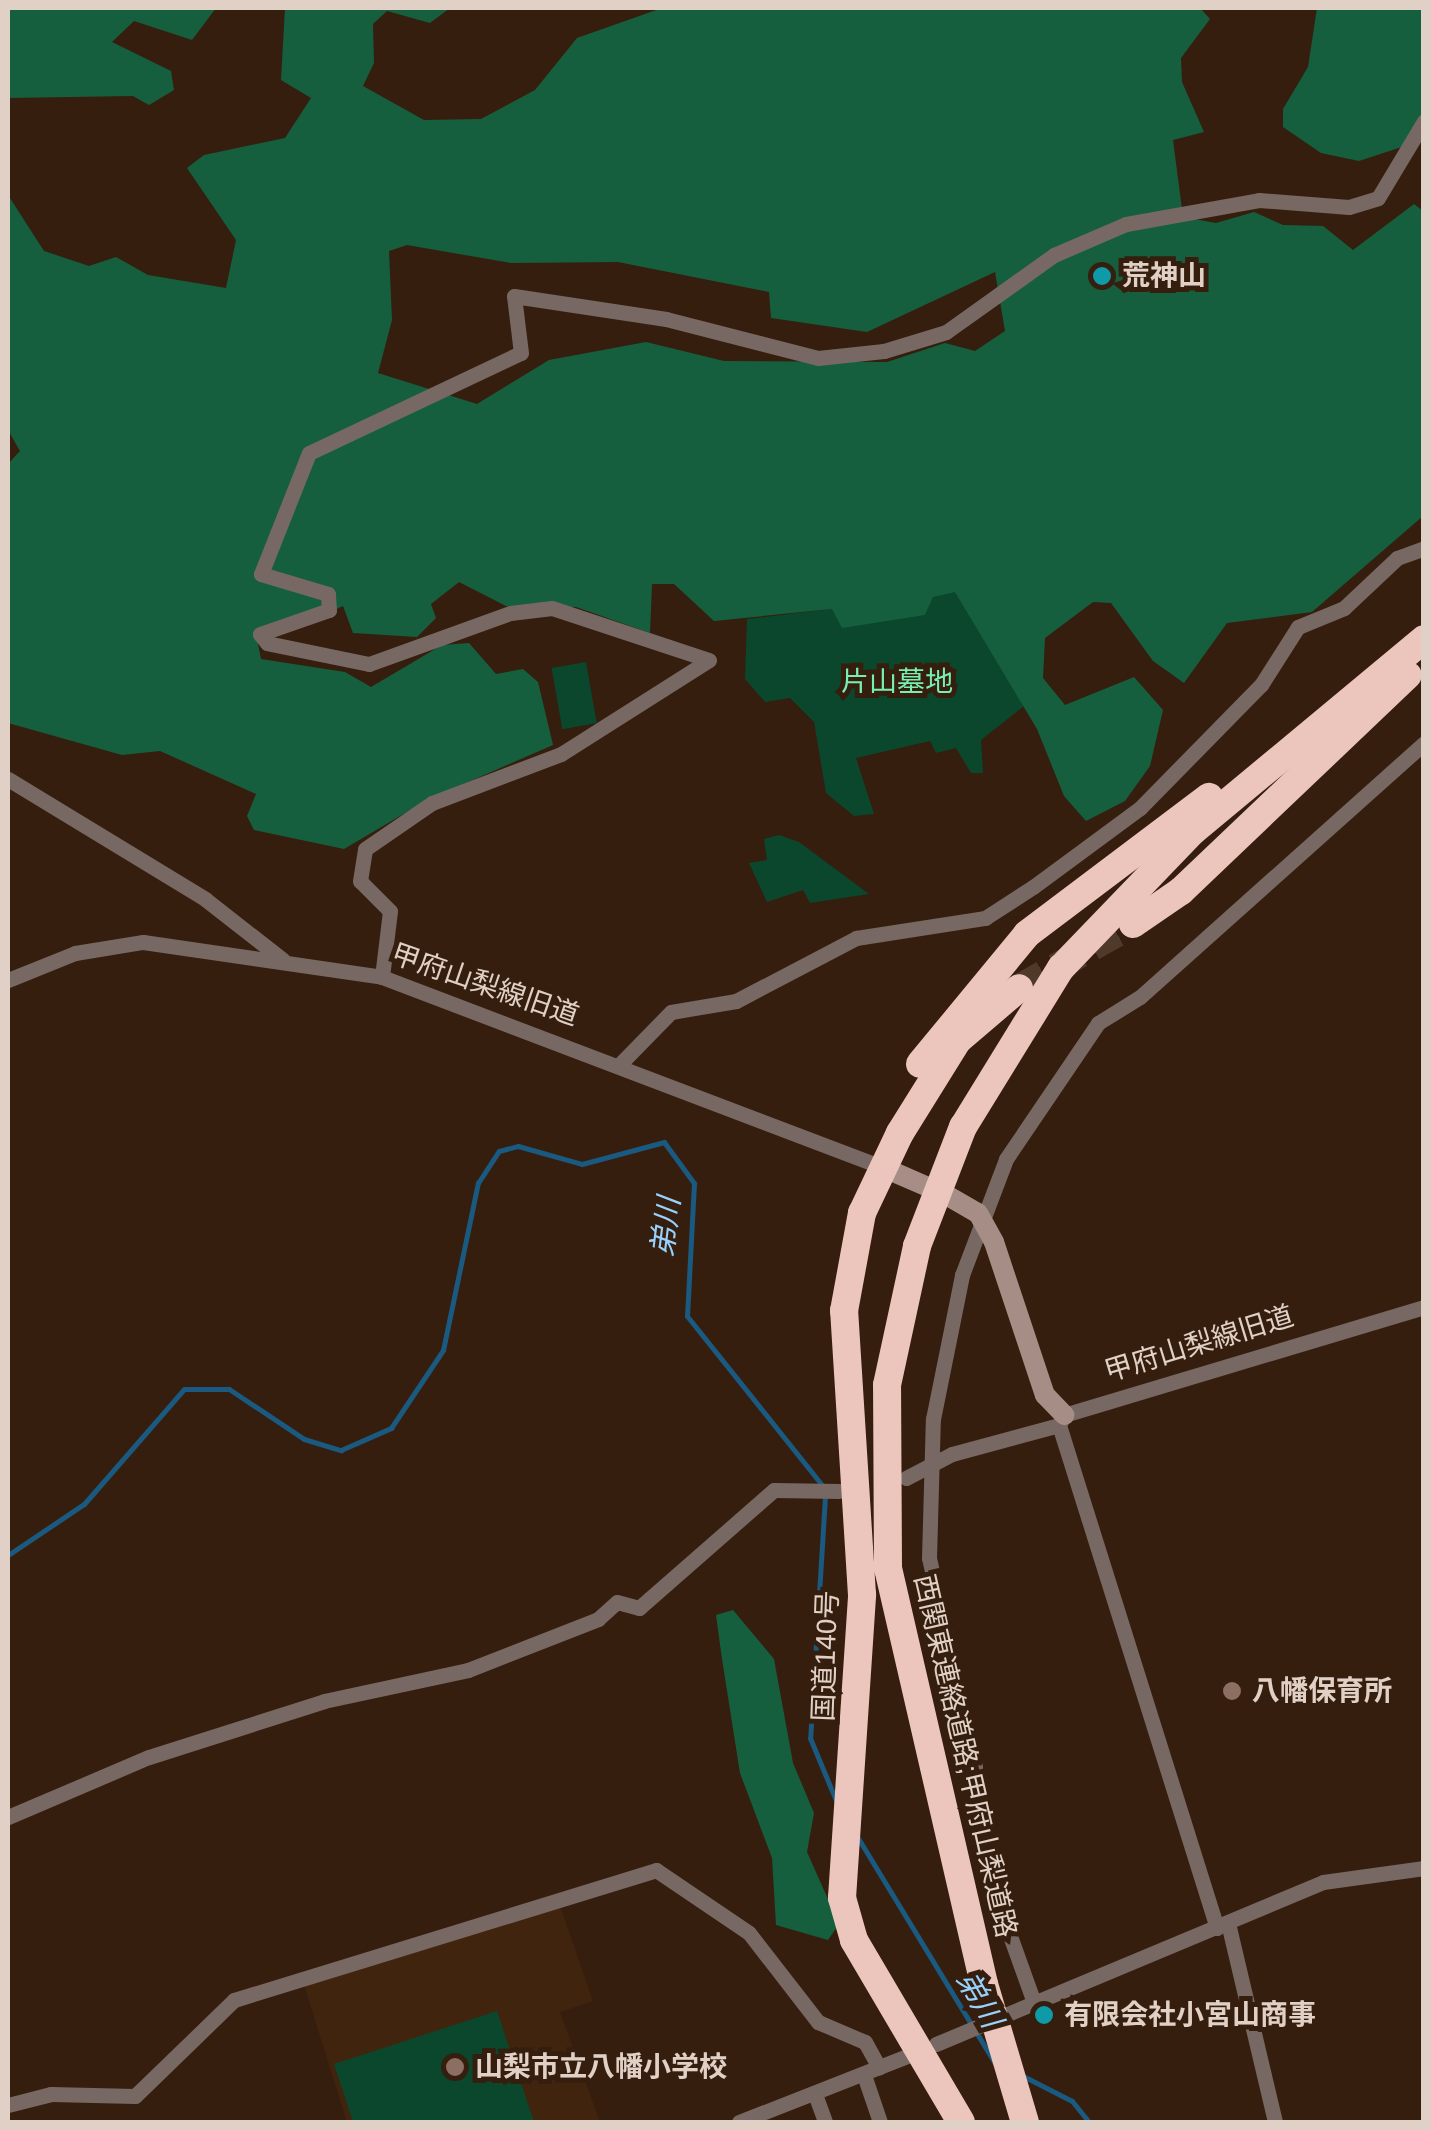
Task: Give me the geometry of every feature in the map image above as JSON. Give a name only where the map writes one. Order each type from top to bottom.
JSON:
[{"type":"highway","points":[[882,1167],[900,1097],[1002,958],[1424,636]]},
{"type":"highway","name":"西関東連絡道路;甲府山梨道路","points":[[1025,2122],[984,1984],[888,1569],[887,1385],[916,1246],[963,1127],[1062,968],[1193,832],[1424,636]]},
{"type":"highway","points":[[1134,924],[1182,891],[1424,660]]},
{"type":"highway","points":[[882,1167],[958,1040],[1018,988]]},
{"type":"highway","name":"国道140号","points":[[882,1167],[853,1246],[844,1311],[861,1562],[854,1766],[840,1874],[854,1940],[960,2122]]},
{"type":"street","points":[[382,977],[390,911],[360,880],[365,849],[432,803],[561,754],[709,660],[552,608],[510,613],[369,664],[267,643],[260,634],[329,610],[328,594],[261,574],[309,453],[521,354],[514,296],[666,319],[818,358],[884,351],[946,332],[1054,255],[1126,224],[1260,200],[1349,207],[1378,198],[1424,121]]},
{"type":"street","points":[[621,1063],[671,1012],[736,1001],[856,938],[984,918],[1017,897],[1140,808],[1261,685],[1298,626],[1344,608],[1397,558],[1424,548]]},
{"type":"street","points":[[1032,1997],[983,1861],[975,1767],[933,1589],[930,1470],[946,1330],[981,1218],[1006,1160],[1098,1022],[1140,997],[1424,744]]},
{"type":"street","points":[[8,780],[205,899],[283,960]]},
{"type":"street","name":"甲府山梨線旧道","points":[[8,980],[75,952],[143,942],[382,977],[621,1063],[926,1186]]},
{"type":"street","points":[[948,1196],[981,1218],[1045,1395],[1061,1420],[1223,1925],[1275,2122]]},
{"type":"street","name":"甲府山梨線旧道","points":[[906,1478],[930,1470],[952,1454],[1424,1307]]},
{"type":"street","points":[[8,1818],[149,1757],[324,1700],[468,1670],[598,1619],[617,1602],[639,1608],[728,1536],[753,1504],[774,1490],[839,1490]]},
{"type":"street","points":[[936,2044],[989,2022],[1032,1997],[1223,1925],[1323,1882],[1424,1868]]},
{"type":"street","points":[[8,2106],[50,2094],[135,2096],[234,2000],[656,1870],[749,1933],[818,2022],[865,2042],[879,2067]]},
{"type":"street","points":[[741,2122],[907,2056]]},
{"type":"street","points":[[864,2075],[880,2122]]},
{"type":"street","points":[[816,2094],[825,2122]]},
{"type":"shaded area","name":"山梨市立八幡小学校","points":[[559,1903],[593,2001],[560,2012],[600,2122],[347,2122],[304,1985]]},
{"type":"green space","points":[[8,8],[216,8],[192,40],[134,21],[112,42],[171,71],[174,90],[149,105],[133,96],[8,98]]},
{"type":"green space","points":[[285,8],[450,8],[430,23],[387,11],[373,24],[374,63],[363,86],[424,120],[481,119],[535,90],[577,38],[662,8],[1200,8],[1210,19],[1181,58],[1182,82],[1204,132],[1173,140],[1183,217],[1216,223],[1254,212],[1283,225],[1323,226],[1353,250],[1414,204],[1423,211],[1423,516],[1312,612],[1227,623],[1184,683],[1153,661],[1111,603],[1093,602],[1045,638],[1043,678],[1065,705],[1134,677],[1163,710],[1150,766],[1125,801],[1086,821],[1064,796],[1037,729],[955,592],[933,597],[925,615],[842,628],[832,609],[714,621],[674,584],[652,584],[650,633],[576,607],[506,606],[459,582],[431,604],[436,618],[417,637],[353,633],[343,606],[258,644],[261,659],[345,672],[371,687],[442,645],[469,643],[496,674],[523,669],[538,682],[553,745],[429,799],[344,849],[254,830],[247,816],[256,794],[160,751],[122,755],[8,723],[8,464],[20,451],[8,430],[8,195],[44,251],[89,266],[116,257],[148,275],[226,288],[236,240],[187,168],[204,155],[285,138],[311,98],[281,80]],"holes":[[[407,245],[511,263],[618,262],[769,292],[771,318],[867,332],[995,272],[1005,331],[975,351],[945,343],[887,362],[724,361],[646,342],[549,360],[477,404],[378,373],[392,320],[389,251]]]},
{"type":"green space","points":[[1317,8],[1423,8],[1423,140],[1359,161],[1321,153],[1283,127],[1283,109],[1308,67]]},
{"type":"green space","name":"片山墓地","points":[[955,591],[1024,706],[981,740],[983,773],[971,773],[956,748],[936,753],[930,741],[856,758],[874,814],[854,816],[826,793],[814,722],[790,698],[765,702],[745,679],[747,619],[832,609],[862,619],[925,615],[933,596]]},
{"type":"green space","points":[[586,662],[597,723],[562,729],[552,668]]},
{"type":"green space","points":[[779,835],[799,842],[869,894],[810,903],[803,890],[767,902],[749,863],[767,860],[764,839]]},
{"type":"green space","points":[[733,1610],[774,1659],[793,1763],[814,1813],[807,1852],[839,1924],[828,1940],[776,1925],[772,1858],[740,1773],[722,1659],[716,1615]]},
{"type":"green space","points":[[497,2011],[534,2122],[353,2122],[334,2064]]},
{"type":"waterway","name":"弟川","points":[[8,1555],[84,1504],[184,1389],[229,1389],[304,1439],[341,1450],[391,1428],[443,1350],[478,1183],[499,1151],[518,1146],[582,1164],[664,1142],[694,1183],[687,1316],[822,1485]]},
{"type":"waterway","name":"弟川","points":[[825,1496],[810,1738],[837,1803]]},
{"type":"waterway","name":"弟川","points":[[858,1838],[995,2063]]},
{"type":"waterway","name":"弟川","points":[[1023,2076],[1072,2101],[1089,2122]]},
{"type":"tunnel","points":[[1019,988],[1133,924]]},
{"type":"place","name":"荒神山","points":[[1102,276]]},
{"type":"place","name":"八幡保育所","points":[[1232,1691]]},
{"type":"place","name":"有限会社小宮山商事","points":[[1044,2015]]},
{"type":"place","name":"山梨市立八幡小学校","points":[[455,2067]]}]
